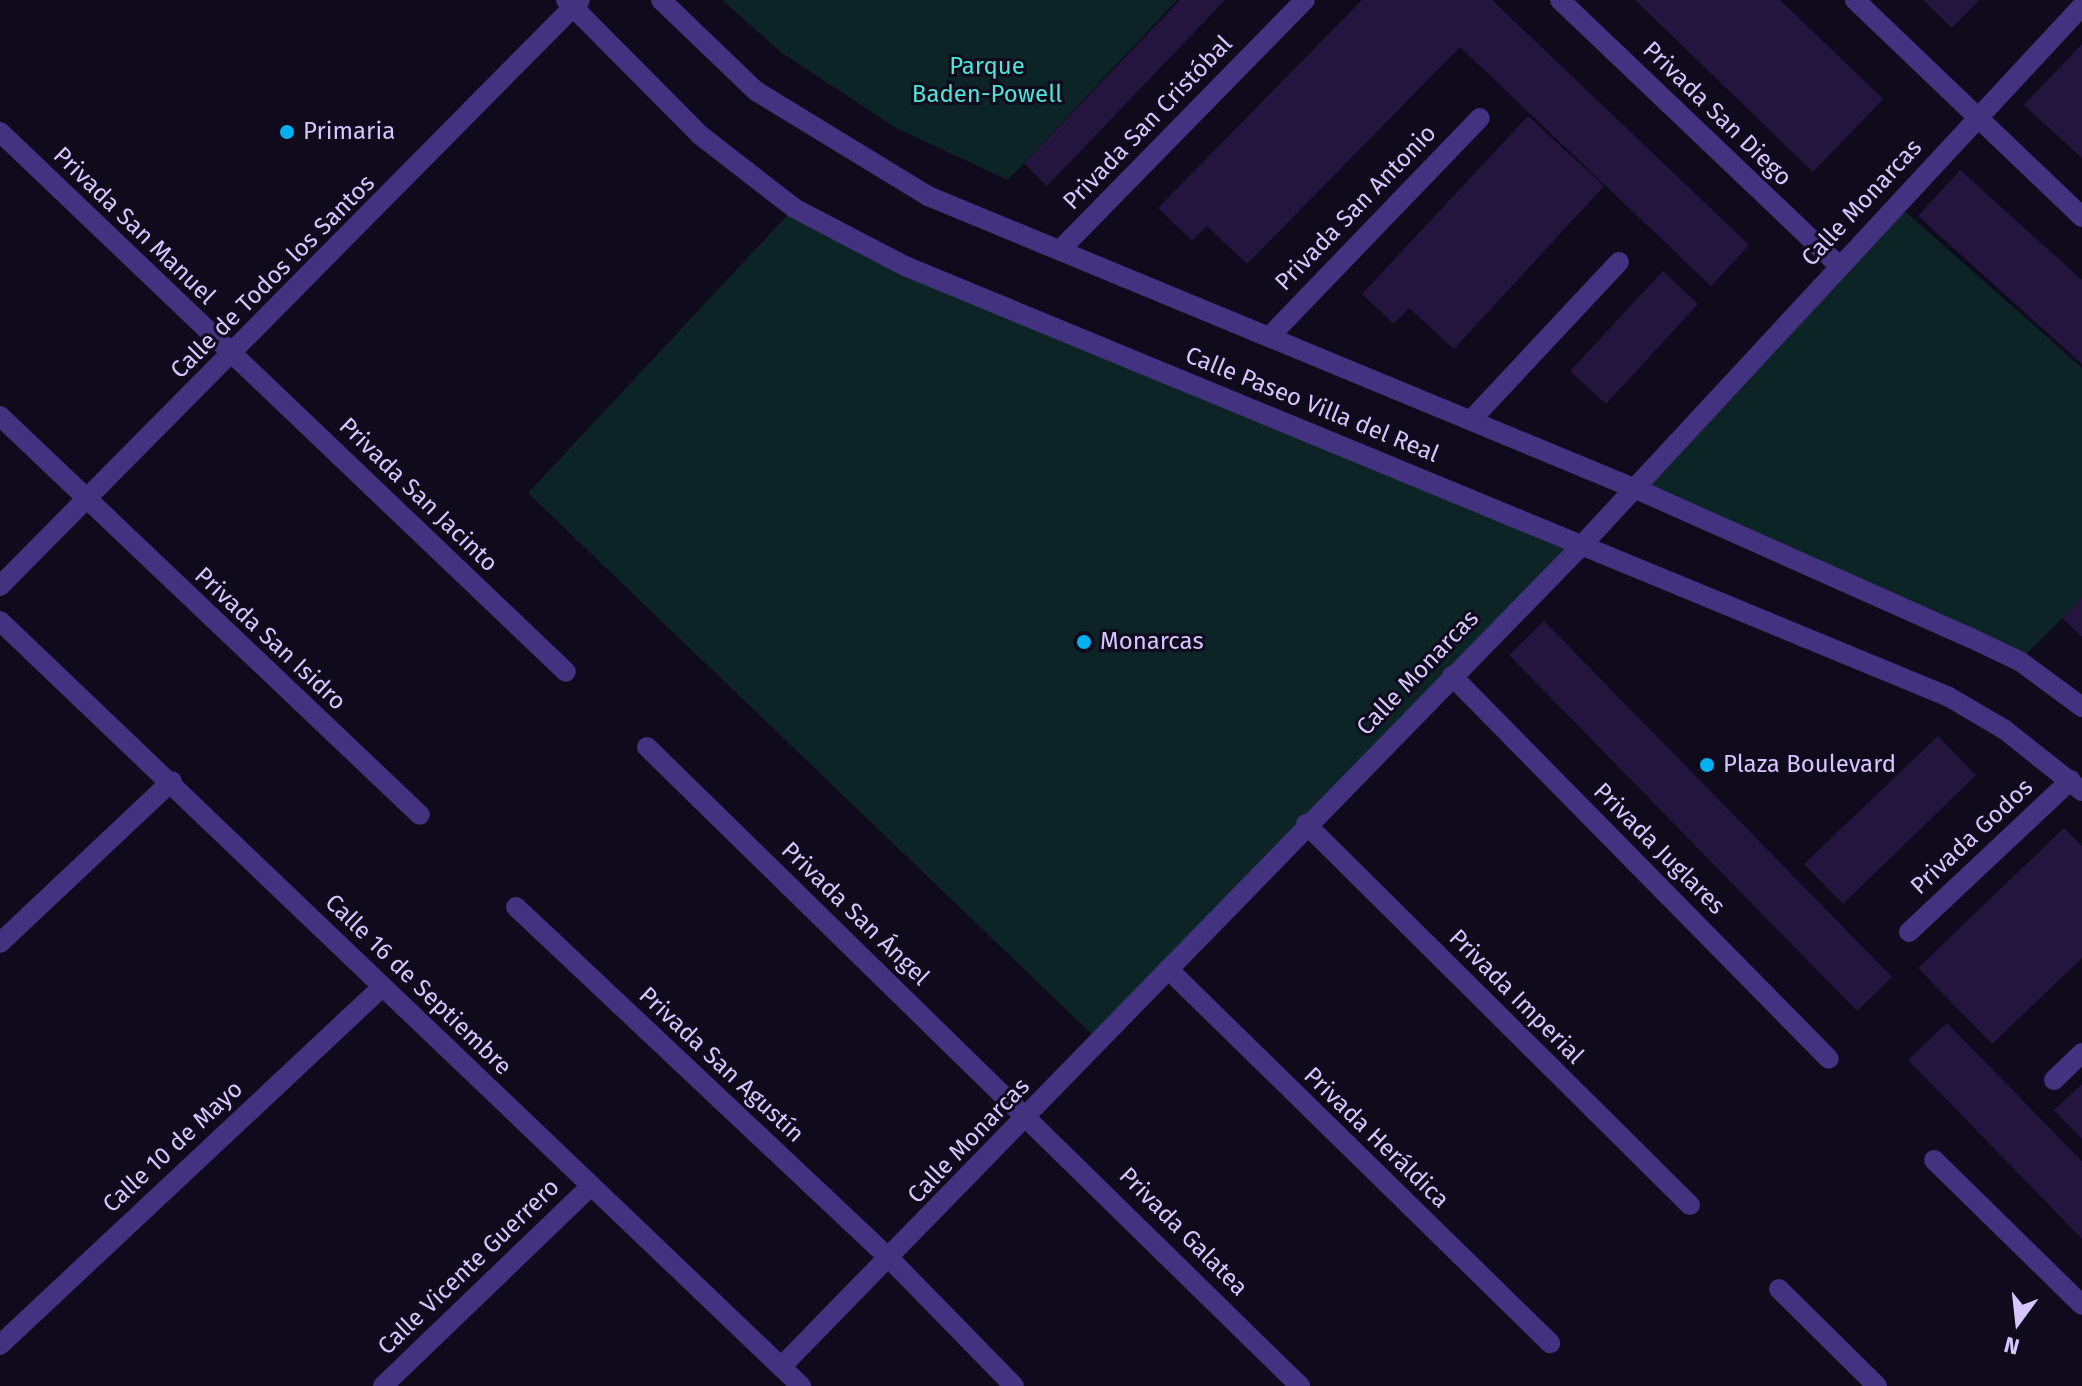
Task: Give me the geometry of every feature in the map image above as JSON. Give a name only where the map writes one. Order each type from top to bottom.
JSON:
[{"type":"street","name":"Calle Paseo Villa del Real","points":[[661,0],[756,91],[833,142],[928,196],[1062,248],[1636,489],[2021,662],[2082,707]]},
{"type":"street","name":"Privada San Cristóbal","points":[[1062,248],[1305,0]]},
{"type":"street","name":"Privada San Diego","points":[[1560,0],[1838,265]]},
{"type":"street","points":[[1855,0],[2082,217]]},
{"type":"street","name":"Calle Paseo Villa del Real","points":[[573,3],[700,135],[794,208],[905,266],[1949,697],[2005,730],[2076,785]]},
{"type":"street","name":"Calle de Todos los Santos","points":[[0,586],[234,355],[573,3]]},
{"type":"street","name":"Calle Monarcas","points":[[781,1367],[891,1260],[1306,824],[1636,489],[1838,265],[2082,6]]},
{"type":"street","name":"Privada San Antonio","points":[[1271,335],[1480,118]]},
{"type":"street","name":"Privada San Manuel","points":[[0,132],[234,355]]},
{"type":"street","points":[[1472,419],[1619,262]]},
{"type":"street","name":"Privada San Jacinto","points":[[234,355],[566,672]]},
{"type":"street","name":"Privada San Isidro","points":[[0,416],[420,815]]},
{"type":"street","name":"Calle 16 de Septiembre","points":[[0,621],[172,781],[382,987],[801,1386]]},
{"type":"street","name":"Privada Juglares","points":[[1452,676],[1829,1059]]},
{"type":"street","name":"Privada San Ángel","points":[[647,747],[1027,1117]]},
{"type":"street","points":[[0,943],[172,781]]},
{"type":"street","name":"Privada Godos","points":[[1909,932],[2076,785]]},
{"type":"street","name":"Privada Imperial","points":[[1306,824],[1690,1205]]},
{"type":"street","name":"Privada San Agustín","points":[[516,907],[891,1260],[1014,1386]]},
{"type":"street","name":"Privada Heráldica","points":[[1168,969],[1550,1343]]},
{"type":"street","name":"Calle 10 de Mayo","points":[[0,1345],[382,987]]},
{"type":"street","points":[[2054,1080],[2082,1053]]},
{"type":"street","name":"Privada Galatea","points":[[1027,1117],[1300,1386]]},
{"type":"street","points":[[1934,1160],[2082,1305]]},
{"type":"street","name":"Calle Vicente Guerrero","points":[[383,1386],[591,1186]]},
{"type":"street","points":[[1779,1289],[1877,1386]]},
{"type":"green space","name":"Parque Baden-Powell","points":[[722,0],[1177,0],[1008,180],[896,128],[782,53]]},
{"type":"green space","points":[[1899,206],[2082,368],[2082,598],[2021,659],[1639,488]]},
{"type":"green space","name":"Monarcas","points":[[794,208],[1572,551],[1099,1041],[528,493]]},
{"type":"building","points":[[1180,0],[1225,0],[1047,186],[1024,163]]},
{"type":"building","points":[[1362,0],[1492,0],[1749,245],[1711,286],[1460,47],[1247,264],[1207,226],[1192,241],[1158,208]]},
{"type":"building","points":[[1635,0],[1780,0],[1883,99],[1813,172]]},
{"type":"building","points":[[1923,0],[1979,0],[1952,28]]},
{"type":"building","points":[[2082,44],[2082,158],[2024,105]]},
{"type":"building","points":[[1528,116],[1604,186],[1454,349],[1409,308],[1394,324],[1362,294]]},
{"type":"building","points":[[1960,170],[2082,280],[2082,364],[1918,216]]},
{"type":"building","points":[[1663,271],[1698,304],[1606,404],[1570,371]]},
{"type":"building","points":[[2082,598],[2082,637],[2062,618]]},
{"type":"building","points":[[1544,621],[1892,977],[1857,1011],[1509,655]]},
{"type":"building","points":[[1938,736],[1976,775],[1843,904],[1804,864]]},
{"type":"building","points":[[2064,828],[2082,846],[2082,958],[1992,1044],[1918,968]]},
{"type":"building","points":[[1947,1023],[2082,1161],[2082,1239],[1908,1060]]},
{"type":"building","points":[[2082,1084],[2082,1139],[2054,1110]]},
{"type":"place","name":"Primaria","points":[[287,132]]},
{"type":"place","name":"Monarcas","points":[[1084,642]]},
{"type":"place","name":"Plaza Boulevard","points":[[1707,765]]}]
